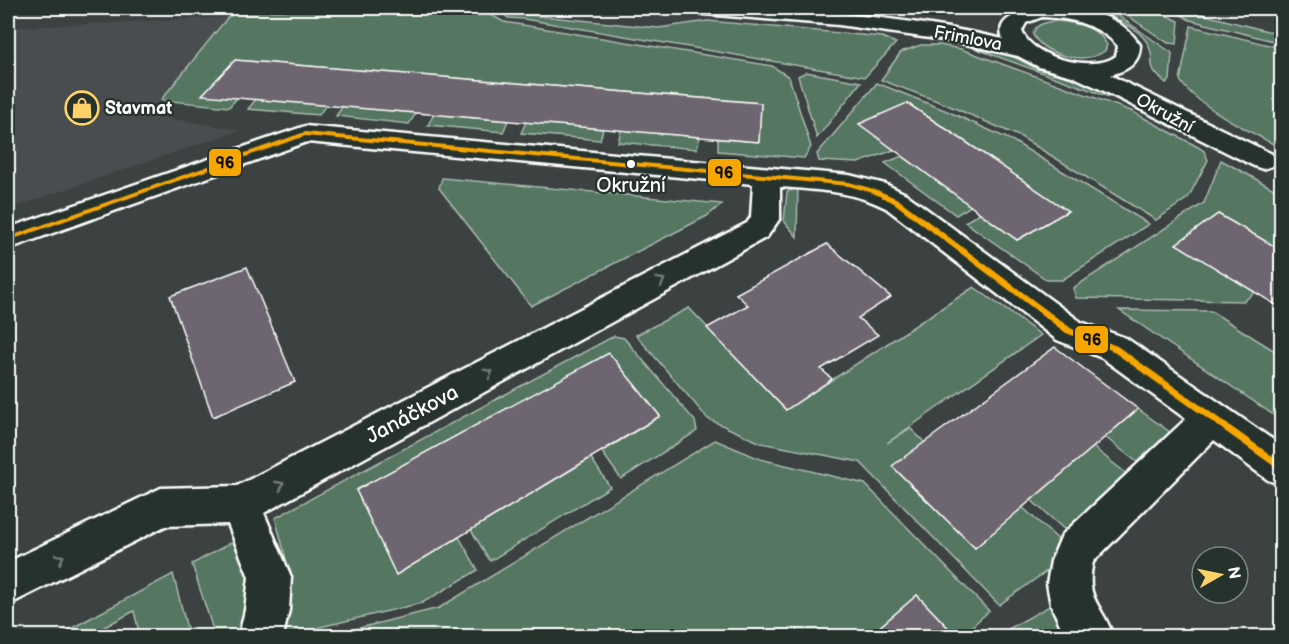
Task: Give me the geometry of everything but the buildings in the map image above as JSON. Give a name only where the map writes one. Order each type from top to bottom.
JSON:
[{"type":"street","name":"Frimlova","points":[[704,8],[838,19],[957,34],[1025,51]]},
{"type":"street","name":"Okružní","points":[[1020,16],[1056,9],[1109,26],[1121,35],[1129,45],[1140,68],[1160,88],[1272,165]]},
{"type":"street","name":"Frimlova","points":[[838,19],[1020,16]]},
{"type":"street","points":[[1020,16],[1012,23],[1010,32],[1014,41],[1025,51]]},
{"type":"street","name":"Okružní","points":[[1025,51],[1039,59],[1067,67],[1115,86],[1212,138],[1272,165]]},
{"type":"street","name":"Okružní","points":[[1067,67],[1096,70],[1113,68],[1124,62],[1140,68]]},
{"type":"street","points":[[8,239],[305,134],[849,184],[875,191],[896,201],[1069,331],[1114,348],[1281,468]]},
{"type":"street","name":"Janáčkova","points":[[8,584],[161,507],[242,505],[757,230],[765,218],[767,177]]},
{"type":"street","points":[[1091,636],[1075,614],[1068,585],[1070,563],[1077,549],[1212,418]]},
{"type":"street","points":[[242,505],[270,577],[267,610],[261,636]]},
{"type":"shaded area","name":"Stavmat","points":[[228,17],[161,100],[153,116],[241,130],[8,209],[8,28]]},
{"type":"green space","points":[[1095,8],[1107,8],[1172,53],[1170,80],[1166,83],[1155,72],[1149,46],[1139,33]]},
{"type":"green space","points":[[1116,8],[1149,8],[1179,21],[1177,44],[1168,43]]},
{"type":"green space","points":[[1188,8],[1205,15],[1267,31],[1281,32],[1281,43],[1190,20],[1176,12]]},
{"type":"green space","points":[[410,9],[485,12],[504,22],[772,66],[789,77],[811,147],[804,158],[718,151],[718,139],[759,142],[761,103],[235,60],[238,97],[229,107],[161,100],[228,17],[239,11]]},
{"type":"green space","points":[[501,12],[658,28],[708,21],[882,37],[896,43],[865,77],[508,18]]},
{"type":"green space","points":[[1054,21],[1069,22],[1092,29],[1107,45],[1105,51],[1076,58],[1047,48],[1033,35],[1034,31],[1040,25]]},
{"type":"green space","points":[[1191,26],[1281,48],[1281,148],[1211,109],[1180,80]]},
{"type":"green space","points":[[965,42],[1008,54],[1037,69],[1085,81],[1121,98],[1109,97],[974,48]]},
{"type":"green space","points":[[921,45],[961,49],[1131,111],[1198,147],[1204,151],[1208,160],[1188,198],[1156,220],[1021,137],[945,104],[881,80],[901,52]]},
{"type":"green space","points":[[806,72],[861,82],[817,138],[798,76]]},
{"type":"green space","points":[[877,83],[1013,141],[1149,224],[1062,280],[1047,280],[965,222],[980,213],[1017,240],[1068,211],[860,124],[894,150],[858,163],[819,161],[817,154]]},
{"type":"green space","points":[[256,99],[326,105],[319,115],[248,109]]},
{"type":"green space","points":[[343,106],[416,113],[409,124],[336,116]]},
{"type":"green space","points":[[434,114],[508,121],[503,132],[428,125]]},
{"type":"green space","points":[[526,122],[603,129],[600,140],[521,133]]},
{"type":"green space","points":[[621,130],[700,137],[697,149],[618,142]]},
{"type":"green space","points":[[902,156],[971,206],[956,215],[885,163]]},
{"type":"green space","points":[[1221,160],[1281,193],[1281,250],[1218,214],[1177,244],[1255,292],[1244,301],[1076,298],[1073,288],[1204,203]]},
{"type":"green space","points":[[442,178],[722,204],[707,216],[531,306],[439,188]]},
{"type":"green space","points":[[798,187],[797,237],[784,221],[787,192]]},
{"type":"green space","points":[[974,287],[1041,335],[887,443],[910,428],[926,444],[893,467],[975,548],[1022,507],[1061,542],[1055,552],[1055,565],[999,605],[860,462],[761,443],[708,419],[636,335],[689,308],[786,410]]},
{"type":"green space","points":[[1119,310],[1211,311],[1281,355],[1281,420]]},
{"type":"green space","points":[[614,336],[624,338],[695,421],[697,431],[621,479],[602,452],[660,416],[612,357],[396,575],[459,537],[478,570],[422,603],[282,636],[288,604],[289,576],[275,518]]},
{"type":"green space","points":[[1138,409],[1170,432],[1137,462],[1105,437]]},
{"type":"green space","points":[[715,440],[760,459],[865,484],[989,611],[961,636],[956,636],[917,595],[869,636],[327,636],[439,608]]},
{"type":"green space","points":[[1093,447],[1127,474],[1065,530],[1031,500]]},
{"type":"green space","points":[[591,458],[610,487],[490,561],[471,530]]},
{"type":"green space","points":[[241,537],[253,586],[248,621],[243,636],[215,636],[192,564]]},
{"type":"green space","points":[[173,574],[189,636],[140,636],[134,611],[88,636],[57,636]]},
{"type":"green space","points":[[1053,604],[1066,632],[1071,636],[996,636]]},
{"type":"transit line","name":"96","points":[[8,239],[305,134],[849,184],[875,191],[896,201],[1069,331],[1114,348],[1282,468]]},
{"type":"place","name":"Stavmat","points":[[82,108]]},
{"type":"place","name":"Okružní","points":[[631,164]]}]
